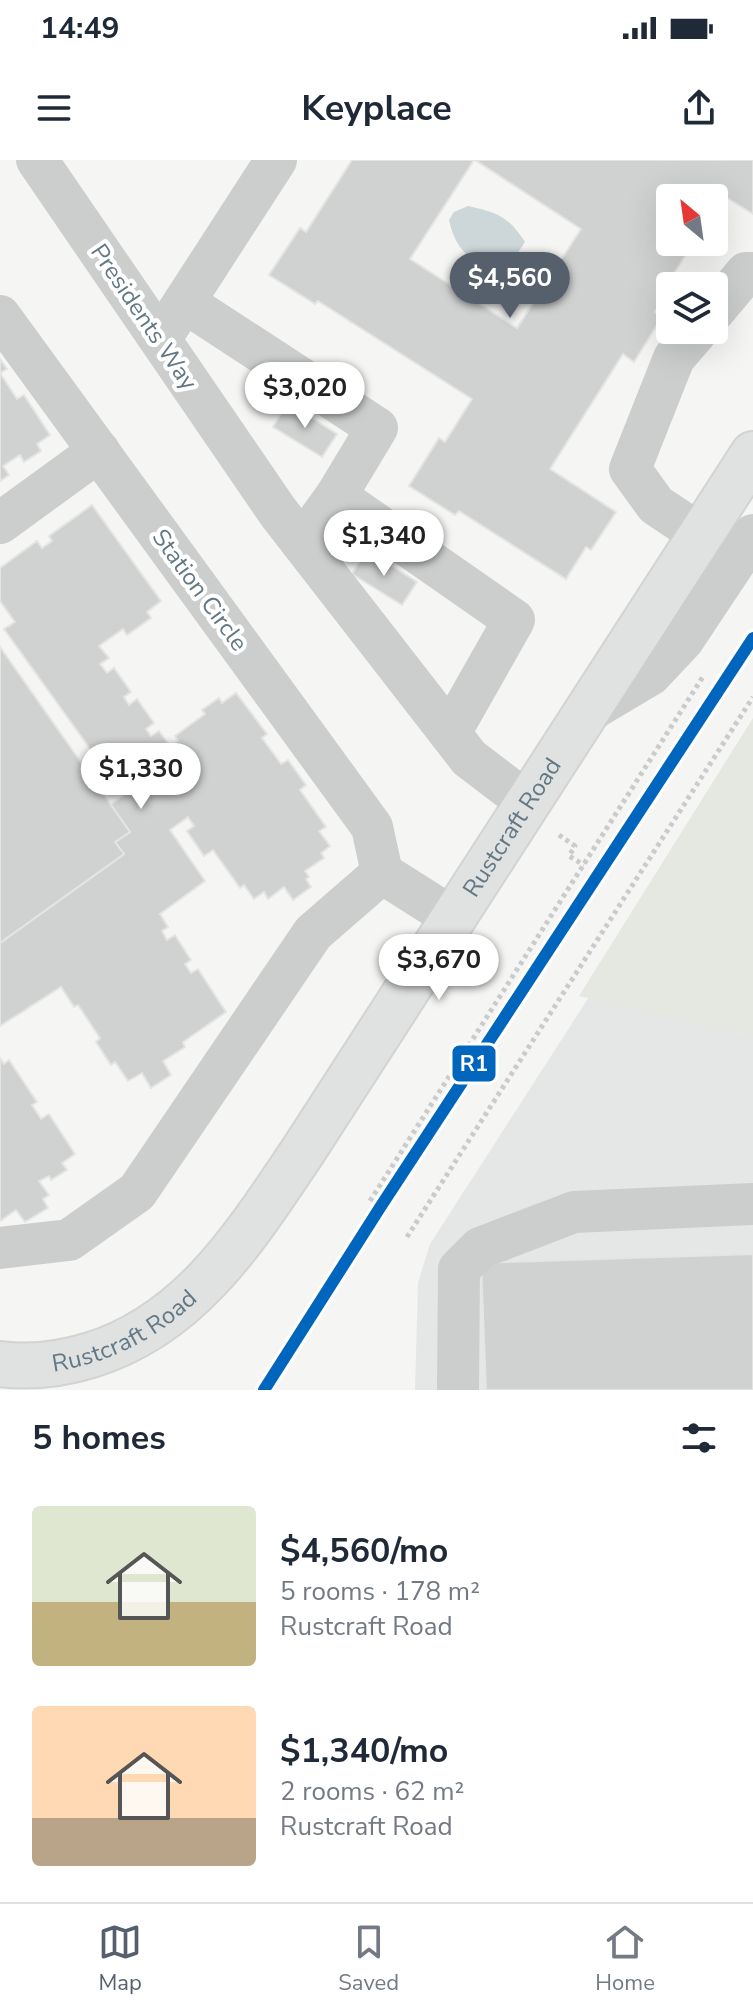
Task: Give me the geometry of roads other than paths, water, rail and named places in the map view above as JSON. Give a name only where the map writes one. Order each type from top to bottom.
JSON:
[{"type":"main road","name":"Rustcraft Road","points":[[0,1364],[40,1365],[73,1360],[110,1349],[146,1331],[182,1307],[238,1246],[753,454]]},
{"type":"lane","name":"Presidents Way","points":[[37,160],[278,512],[469,758],[528,803]]},
{"type":"lane","points":[[160,340],[276,160]]},
{"type":"lane","points":[[728,294],[746,273],[753,273]]},
{"type":"lane","points":[[184,302],[377,428],[336,496],[302,543]]},
{"type":"lane","name":"Station Circle","points":[[0,316],[372,827],[382,873]]},
{"type":"lane","points":[[686,344],[674,358],[630,469],[656,505],[701,535]]},
{"type":"lane","points":[[0,523],[99,451]]},
{"type":"lane","points":[[336,496],[514,620],[450,733]]},
{"type":"lane","points":[[586,713],[650,675],[683,640],[753,535]]},
{"type":"lane","points":[[0,1248],[69,1240],[137,1192],[313,933],[382,873],[453,918]]},
{"type":"lane","points":[[458,1390],[459,1269],[480,1248],[574,1212],[753,1204]]},
{"type":"railway","points":[[264,1390],[753,638]]}]
